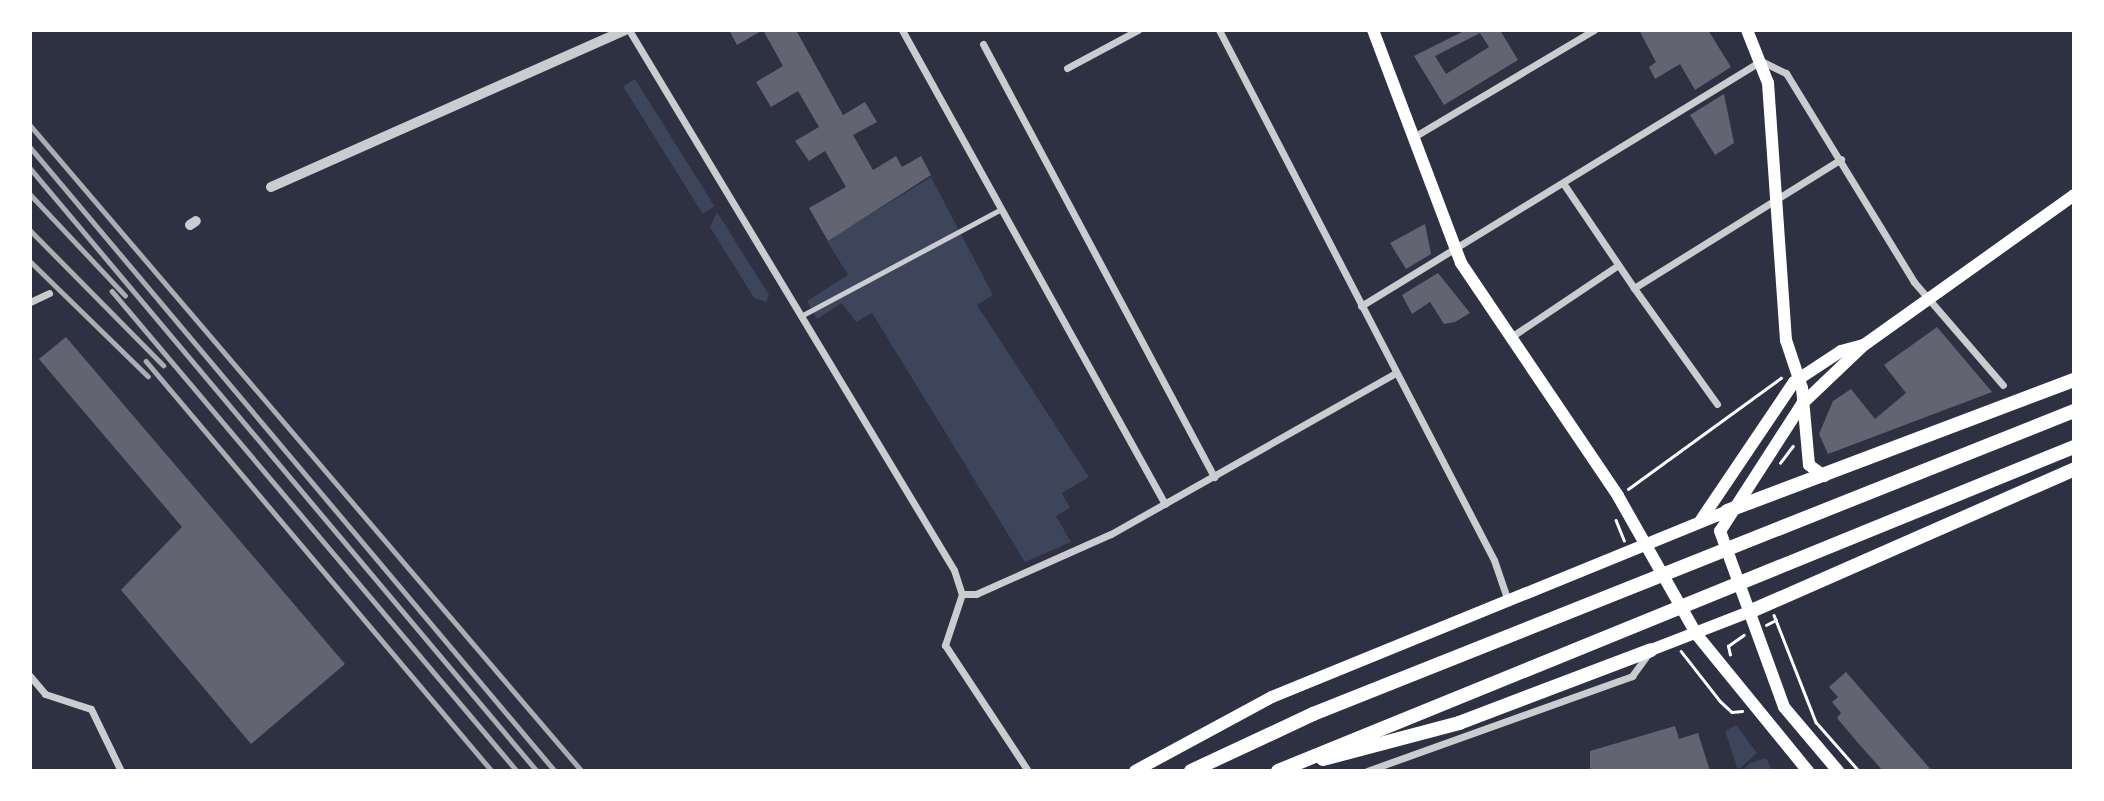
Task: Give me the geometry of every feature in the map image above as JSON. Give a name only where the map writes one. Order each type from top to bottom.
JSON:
[{"type":"highway","points":[[1727,512],[2074,380]]},
{"type":"highway","points":[[1191,771],[1313,714],[2074,411]]},
{"type":"highway","points":[[1282,770],[2074,447]]},
{"type":"highway","points":[[1749,611],[2074,469]]},
{"type":"highway","points":[[1282,770],[1460,723],[1651,650]]},
{"type":"main road","points":[[1373,30],[1455,250],[1644,541],[1697,635],[1750,704],[1808,771]]},
{"type":"main road","points":[[1747,30],[1761,61],[1778,197],[1786,340],[1802,404],[1809,465],[1825,476]]},
{"type":"main road","points":[[1838,771],[1784,707],[1720,531],[1727,512],[1802,404],[1864,345],[2074,195]]},
{"type":"main road","points":[[1700,520],[1793,376],[1864,345]]},
{"type":"main road","points":[[1135,771],[1272,697],[1644,541],[1727,512]]},
{"type":"main road","points":[[1651,650],[1697,635],[1749,611]]},
{"type":"street","points":[[271,187],[627,30],[800,316],[962,594],[945,645],[1028,771]]},
{"type":"street","points":[[902,30],[998,211],[1164,504]]},
{"type":"street","points":[[1067,68],[1139,30]]},
{"type":"street","points":[[1219,30],[1396,373],[1507,598]]},
{"type":"street","points":[[1412,138],[1594,30]]},
{"type":"street","points":[[982,44],[1214,477]]},
{"type":"street","points":[[1361,306],[1761,61],[1786,73],[1914,282],[1931,297],[2003,385]]},
{"type":"street","points":[[1634,288],[1841,159]]},
{"type":"street","points":[[1563,183],[1615,267],[1634,288],[1717,404]]},
{"type":"street","points":[[1511,337],[1615,267]]},
{"type":"street","points":[[30,302],[49,293]]},
{"type":"street","points":[[962,594],[976,594],[1164,504],[1396,373]]},
{"type":"street","points":[[1367,771],[1632,676],[1651,650]]},
{"type":"street","points":[[30,676],[45,694],[91,709],[121,771]]},
{"type":"lane","points":[[800,316],[998,211]]},
{"type":"path","points":[[1627,490],[1793,376]]},
{"type":"path","points":[[1776,620],[1816,722],[1859,771]]},
{"type":"path","points":[[1677,641],[1692,673],[1732,712],[1750,704]]},
{"type":"shaded area","points":[[635,79],[714,206],[703,214],[623,86]]},
{"type":"shaded area","points":[[931,177],[993,295],[977,305],[1089,477],[1062,493],[1070,508],[1056,516],[1071,542],[1025,562],[872,313],[856,322],[842,303],[817,319],[807,301],[848,275],[827,241]]},
{"type":"shaded area","points":[[717,212],[769,295],[766,302],[754,298],[710,227]]},
{"type":"shaded area","points":[[1736,725],[1757,753],[1738,770],[1725,731]]},
{"type":"shaded area","points":[[1766,758],[1773,771],[1743,771],[1750,763]]},
{"type":"building","points":[[729,30],[763,30],[737,45]]},
{"type":"building","points":[[763,30],[796,30],[843,115],[865,102],[877,122],[853,135],[873,170],[896,156],[902,167],[921,156],[931,175],[828,241],[809,208],[846,187],[825,151],[809,161],[795,141],[819,127],[798,91],[771,107],[756,82],[783,66]]},
{"type":"building","points":[[1466,30],[1500,30],[1518,60],[1444,105],[1414,56]],"holes":[[[1480,33],[1489,47],[1446,74],[1435,56]]]},
{"type":"building","points":[[1639,30],[1708,30],[1731,67],[1695,90],[1680,64],[1655,79],[1649,67],[1656,62]]},
{"type":"building","points":[[1724,94],[1734,143],[1715,155],[1690,115]]},
{"type":"building","points":[[1425,224],[1431,254],[1406,269],[1390,243]]},
{"type":"building","points":[[1438,273],[1470,313],[1455,322],[1444,324],[1430,302],[1412,314],[1402,295]]},
{"type":"building","points":[[1937,327],[1992,392],[1828,454],[1819,434],[1833,401],[1851,389],[1875,419],[1906,393],[1884,365]]},
{"type":"building","points":[[66,337],[345,664],[251,744],[121,590],[182,527],[39,359]]},
{"type":"building","points":[[1846,672],[1932,771],[1883,771],[1858,743],[1837,718],[1841,713],[1832,702],[1838,697],[1829,687]]},
{"type":"building","points":[[1675,726],[1679,739],[1698,733],[1710,771],[1590,771],[1590,751]]},
{"type":"railway","points":[[30,125],[582,771]]},
{"type":"railway","points":[[30,147],[555,771]]},
{"type":"railway","points":[[30,168],[537,771]]},
{"type":"railway","points":[[30,194],[125,295]]},
{"type":"railway","points":[[30,230],[163,365]]},
{"type":"railway","points":[[30,261],[148,376]]},
{"type":"railway","points":[[112,291],[517,771]]},
{"type":"railway","points":[[146,361],[492,771]]}]
